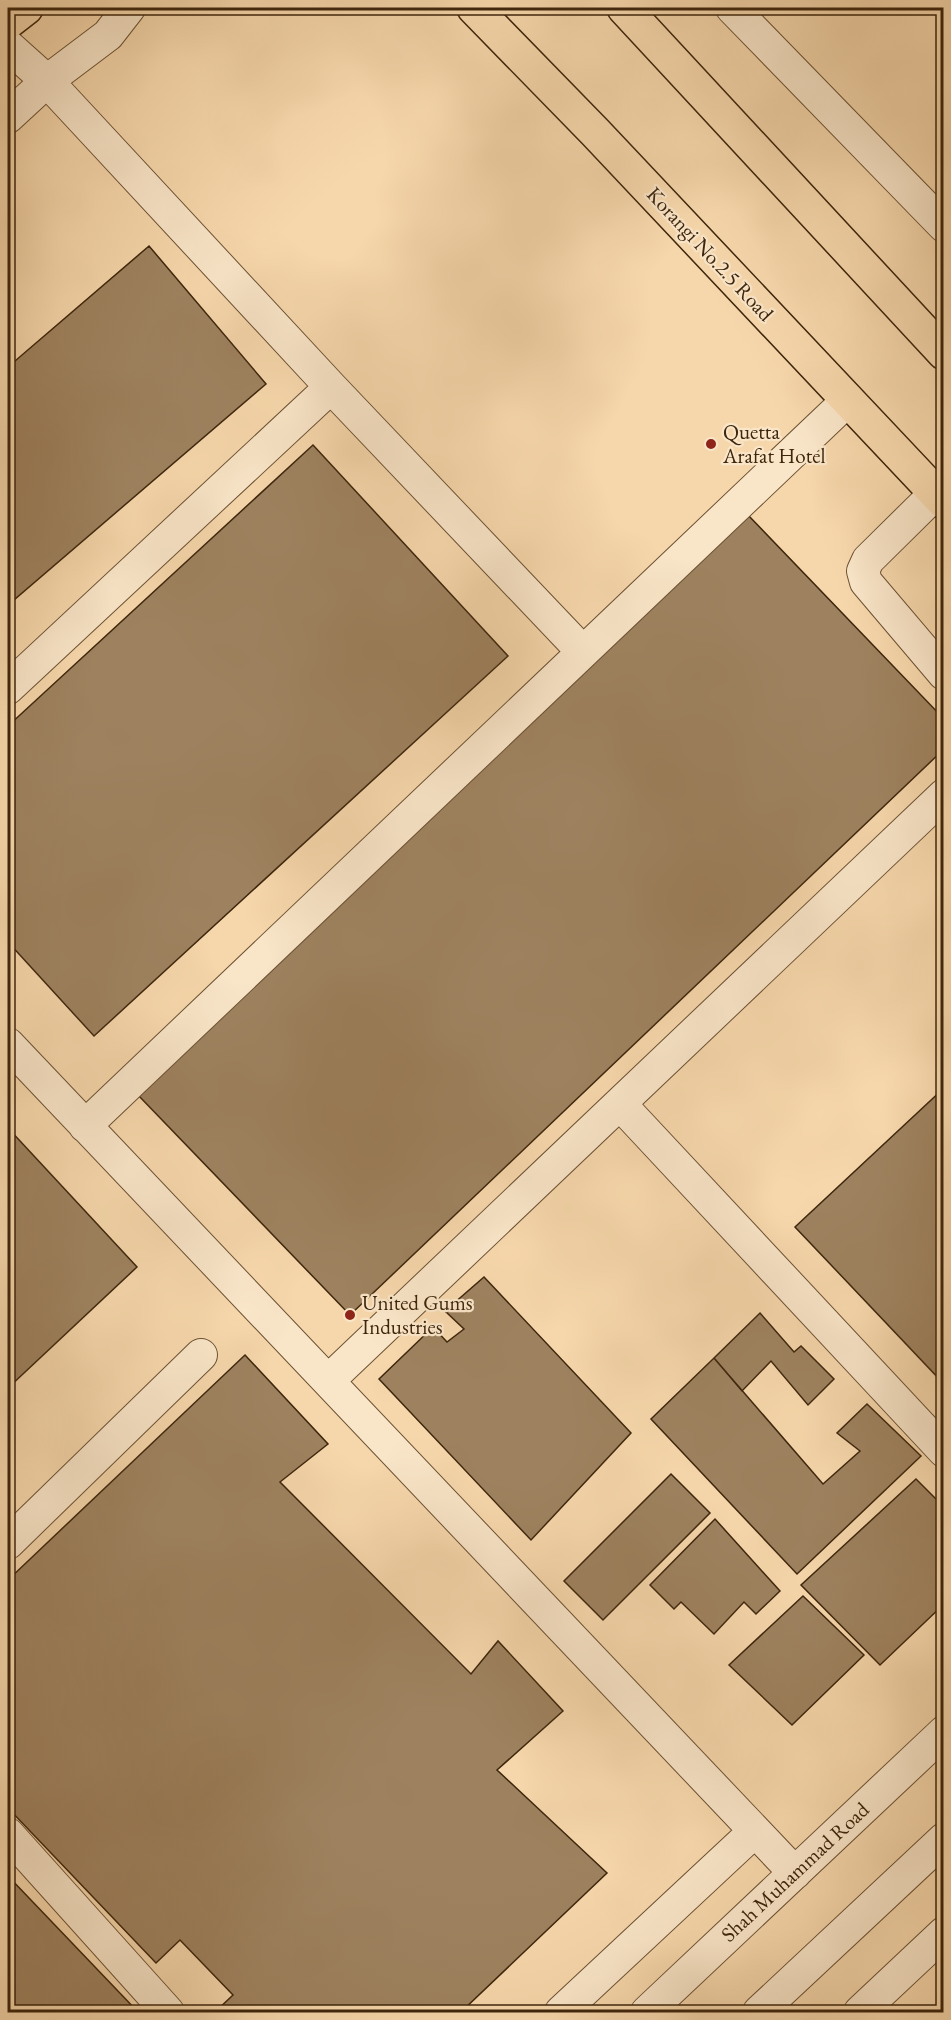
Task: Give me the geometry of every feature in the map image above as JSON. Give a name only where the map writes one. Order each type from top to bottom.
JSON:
[{"type":"main road","points":[[8,22],[26,8]]},
{"type":"main road","name":"Korangi No.2.5 Road","points":[[474,8],[596,132],[848,400],[941,493]]},
{"type":"main road","points":[[624,8],[944,353]]},
{"type":"street","points":[[8,117],[47,81],[108,34],[129,8]]},
{"type":"street","points":[[732,8],[944,226]]},
{"type":"street","points":[[8,46],[47,81],[331,387],[583,652]]},
{"type":"street","points":[[8,688],[331,387]]},
{"type":"street","points":[[85,1126],[848,400]]},
{"type":"street","points":[[941,493],[868,560],[863,571],[866,582],[944,674]]},
{"type":"street","points":[[328,1381],[944,795]]},
{"type":"street","points":[[8,1044],[795,1873]]},
{"type":"street","points":[[620,1104],[944,1451]]},
{"type":"street","points":[[8,1543],[201,1355]]},
{"type":"street","name":"Shah Muhammad Road","points":[[647,2013],[944,1732]]},
{"type":"street","points":[[561,2013],[755,1831]]},
{"type":"street","points":[[8,1834],[168,2013]]},
{"type":"street","points":[[759,2013],[944,1839]]},
{"type":"street","points":[[860,2013],[944,1933]]},
{"type":"building","points":[[149,246],[266,384],[8,605],[8,367]]},
{"type":"building","points":[[313,445],[508,656],[94,1036],[8,942],[8,726]]},
{"type":"building","points":[[747,514],[944,719],[944,749],[350,1315],[138,1095]]},
{"type":"building","points":[[944,1088],[944,1384],[795,1227]]},
{"type":"building","points":[[8,1128],[137,1267],[8,1388]]},
{"type":"building","points":[[484,1277],[631,1433],[531,1540],[379,1379],[433,1327],[447,1342],[464,1329],[445,1311]]},
{"type":"building","points":[[760,1313],[794,1352],[801,1346],[834,1379],[808,1405],[771,1361],[742,1391],[714,1358]]},
{"type":"building","points":[[245,1355],[328,1444],[280,1482],[471,1674],[498,1641],[563,1711],[497,1770],[607,1873],[461,2012],[215,2012],[233,1995],[180,1940],[156,1963],[8,1808],[8,1580]]},
{"type":"building","points":[[714,1358],[823,1484],[860,1451],[837,1433],[867,1404],[921,1456],[797,1574],[651,1419]]},
{"type":"building","points":[[671,1474],[710,1513],[603,1620],[564,1581]]},
{"type":"building","points":[[916,1479],[944,1507],[944,1604],[880,1665],[801,1585]]},
{"type":"building","points":[[715,1519],[780,1591],[756,1614],[744,1602],[714,1634],[681,1602],[674,1609],[650,1585]]},
{"type":"building","points":[[803,1596],[864,1655],[792,1725],[729,1665]]},
{"type":"building","points":[[8,1876],[138,2012],[8,2012]]},
{"type":"place","name":"Quetta Arafat Hotel","points":[[711,444]]},
{"type":"place","name":"United Gums Industries","points":[[350,1315]]}]
